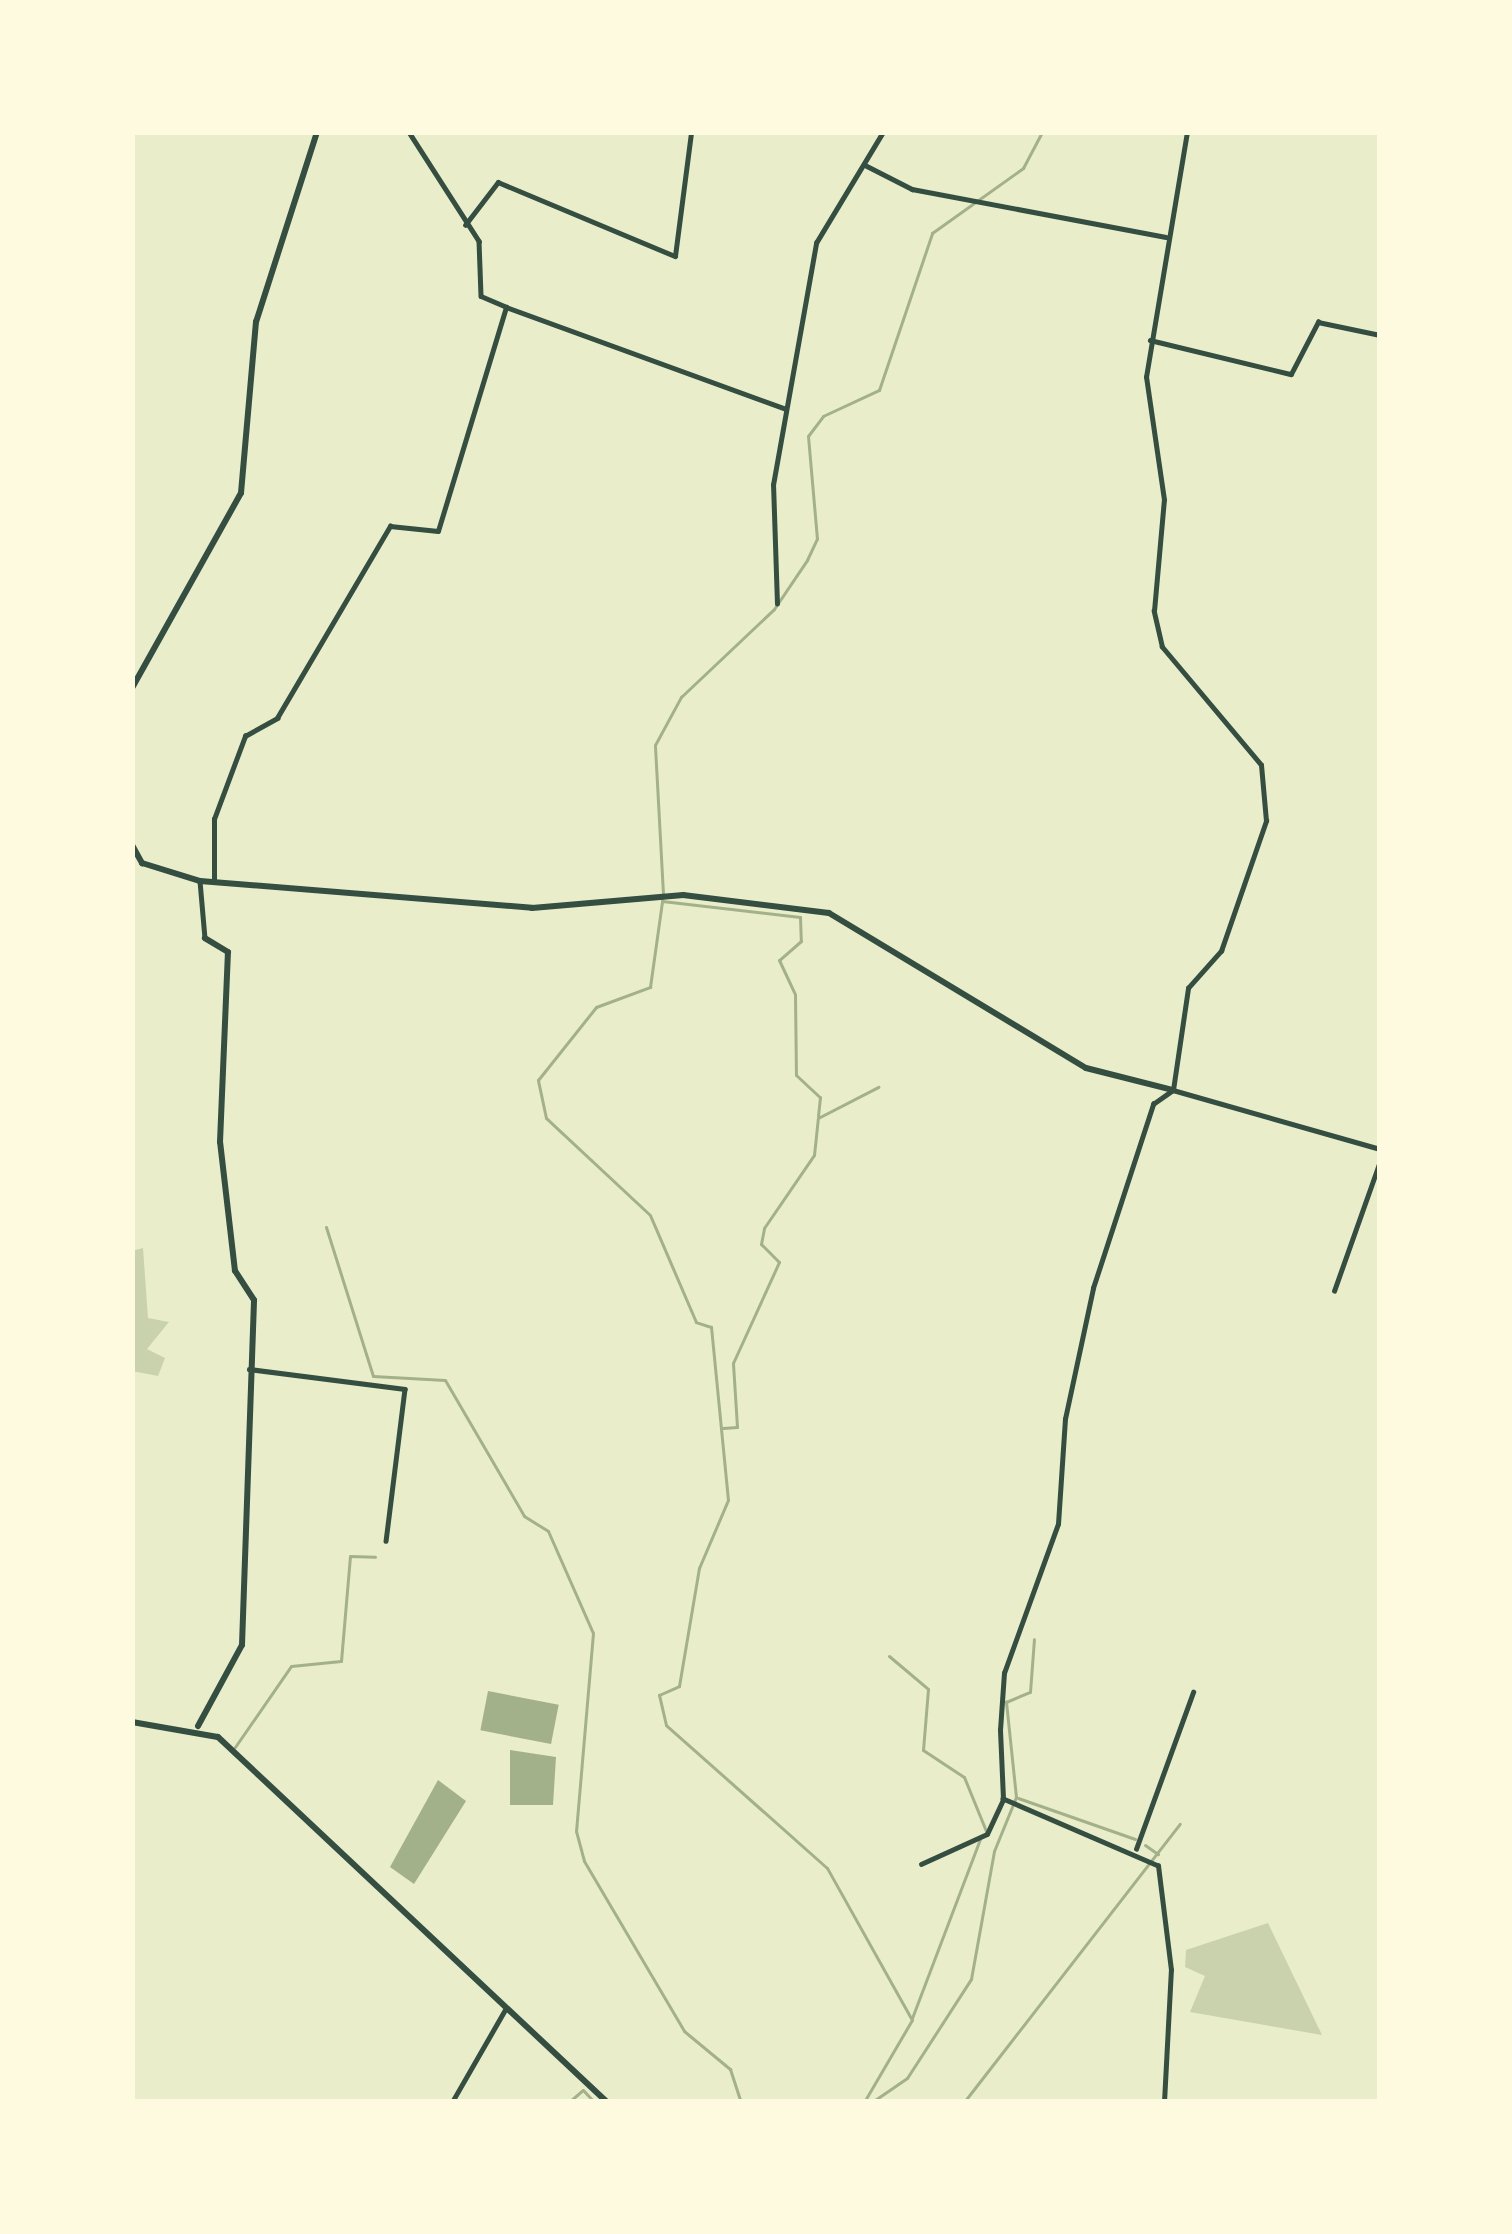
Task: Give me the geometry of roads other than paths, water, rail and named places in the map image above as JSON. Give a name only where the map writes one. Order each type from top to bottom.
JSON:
[{"type":"street","points":[[132,688],[241,493],[256,322],[317,132]]},
{"type":"street","points":[[410,132],[479,241],[481,296],[784,408]]},
{"type":"street","points":[[465,225],[498,182],[675,256],[692,132]]},
{"type":"street","points":[[777,604],[770,515],[784,408],[816,243],[883,132]]},
{"type":"street","points":[[921,1864],[987,1834],[1003,1799],[1004,1673],[1053,1550],[1076,1352],[1153,1104],[1173,1090],[1188,988],[1221,952],[1267,791],[1261,765],[1162,647],[1149,339],[1187,132]]},
{"type":"street","points":[[865,165],[912,189],[1165,237]]},
{"type":"street","points":[[214,881],[214,819],[245,736],[277,718],[390,526],[438,531],[506,307]]},
{"type":"street","points":[[1149,339],[1291,374],[1318,322],[1380,335]]},
{"type":"street","points":[[132,845],[142,863],[200,880],[532,908],[683,895],[778,902],[829,913],[1086,1068],[1380,1149]]},
{"type":"street","points":[[197,1726],[242,1645],[254,1300],[236,1271],[220,1142],[228,952],[205,938],[200,880]]},
{"type":"street","points":[[1334,1292],[1380,1161]]},
{"type":"street","points":[[249,1369],[405,1389],[386,1541]]},
{"type":"street","points":[[1136,1849],[1193,1692]]},
{"type":"street","points":[[132,1722],[197,1726],[421,1917],[506,2008],[607,2102]]},
{"type":"street","points":[[1003,1799],[1136,1849],[1158,1866],[1172,1970],[1164,2102]]},
{"type":"street","points":[[452,2102],[506,2008]]},
{"type":"waterway","points":[[864,2102],[912,2020],[827,1868],[666,1725],[659,1695],[679,1686],[699,1568],[728,1500],[711,1327],[696,1322],[650,1215],[546,1118],[538,1080],[596,1007],[650,987],[663,894],[655,745],[681,697],[774,609],[807,560],[817,539],[808,436],[823,416],[879,390],[932,233],[1023,168],[1042,132]]},
{"type":"waterway","points":[[662,901],[800,917],[801,941],[779,960],[795,995],[796,1075],[820,1097],[818,1116]]},
{"type":"waterway","points":[[723,1428],[737,1427],[733,1363],[779,1262],[761,1244],[764,1228],[814,1155],[818,1118],[878,1087]]},
{"type":"waterway","points":[[326,1227],[373,1376],[445,1380],[524,1516],[548,1531],[593,1633],[576,1831],[584,1861],[684,2031],[730,2069],[741,2102]]},
{"type":"waterway","points":[[235,1747],[291,1666],[341,1661],[350,1556],[375,1557]]},
{"type":"waterway","points":[[872,2102],[907,2078],[971,1979],[994,1851],[1016,1797],[1006,1702],[1030,1692],[1034,1639]]},
{"type":"waterway","points":[[889,1656],[928,1689],[923,1750],[964,1777],[986,1831]]},
{"type":"waterway","points":[[1018,1798],[1135,1839]]},
{"type":"waterway","points":[[964,2102],[1180,1824]]},
{"type":"waterway","points":[[912,2018],[980,1839]]},
{"type":"waterway","points":[[1145,1845],[1158,1854]]},
{"type":"waterway","points":[[569,2102],[583,2090],[594,2102]]}]
